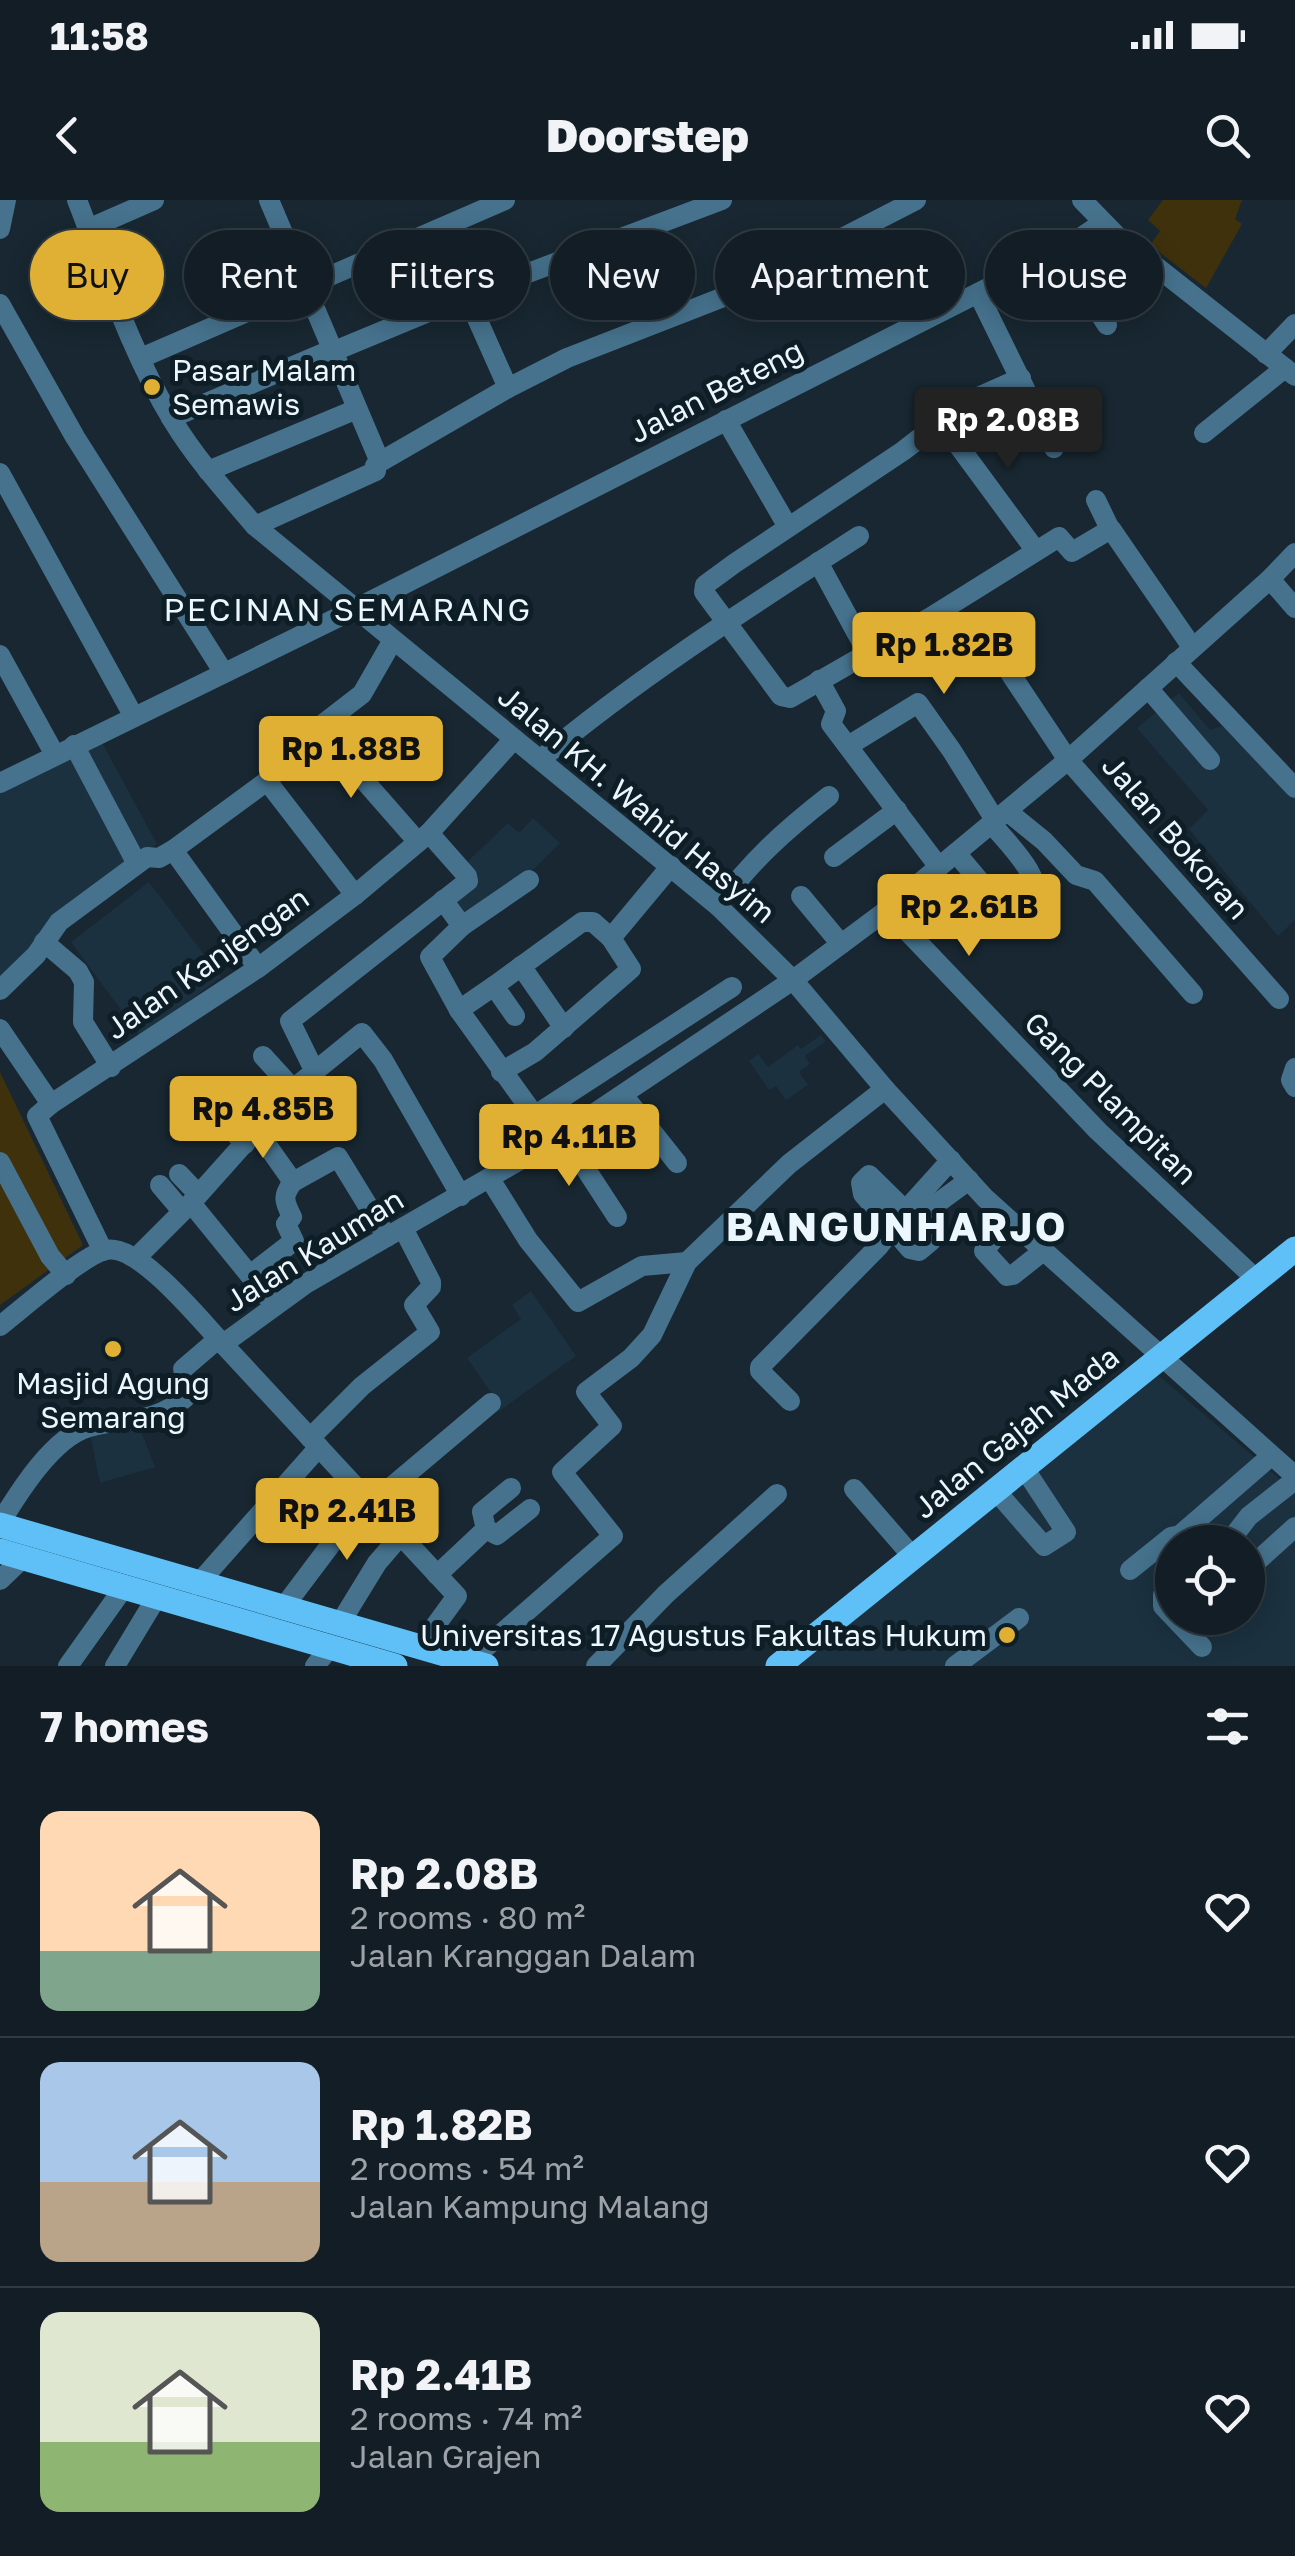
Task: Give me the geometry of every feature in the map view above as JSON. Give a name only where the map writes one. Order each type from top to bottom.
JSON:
[{"type":"main road","name":"Jalan Gajah Mada","points":[[778,1666],[1295,1250]]},
{"type":"main road","points":[[0,1524],[283,1608],[336,1653],[420,1648],[478,1663]]},
{"type":"main road","points":[[12,1554],[158,1595],[336,1653],[395,1666]]},
{"type":"street","points":[[0,229],[6,200]]},
{"type":"street","name":"Jalan KH. Wahid Hasyim","points":[[77,200],[140,358],[171,418],[208,471],[255,526],[718,906],[793,980],[885,1090],[1009,1220],[1164,1355],[1295,1478]]},
{"type":"street","points":[[88,228],[154,200]]},
{"type":"street","points":[[269,200],[282,230]]},
{"type":"street","points":[[333,275],[505,200]]},
{"type":"street","points":[[530,272],[722,200]]},
{"type":"street","points":[[255,526],[376,471],[380,462],[568,358],[739,292],[916,200]]},
{"type":"street","points":[[1082,200],[1102,223],[1290,372],[1204,433]]},
{"type":"street","name":"Jalan Beteng","points":[[1092,230],[1102,223]]},
{"type":"street","name":"Jalan Beteng","points":[[0,784],[985,289]]},
{"type":"street","points":[[978,293],[1054,448]]},
{"type":"street","points":[[0,304],[76,437],[224,673]]},
{"type":"street","points":[[140,358],[228,320]]},
{"type":"street","points":[[320,320],[380,462]]},
{"type":"street","points":[[171,418],[408,320]]},
{"type":"street","points":[[478,320],[508,388]]},
{"type":"street","points":[[1104,320],[1107,325]]},
{"type":"street","points":[[1266,354],[1295,324]]},
{"type":"street","points":[[1021,378],[980,395],[788,526],[704,587],[704,592],[784,698],[790,698],[1060,537],[1072,552],[1110,529]]},
{"type":"street","points":[[208,471],[357,409]]},
{"type":"street","points":[[726,420],[788,526]]},
{"type":"street","points":[[941,422],[1036,551]]},
{"type":"street","points":[[0,473],[134,717]]},
{"type":"street","points":[[1096,500],[1110,529],[1192,647]]},
{"type":"street","points":[[541,759],[595,715],[860,536]]},
{"type":"street","name":"Jalan Kauman","points":[[136,1258],[220,1342],[395,1232],[558,1138],[793,980],[886,910],[1068,760],[1270,579],[1295,552]]},
{"type":"street","points":[[818,562],[867,652]]},
{"type":"street","points":[[1270,579],[1295,608]]},
{"type":"street","points":[[0,988],[36,955],[60,922],[147,857],[159,858],[172,850],[267,782],[318,728],[362,694],[389,637],[385,604],[391,590]]},
{"type":"street","name":"Jalan Bokoran","points":[[1022,640],[1012,648],[1010,672],[1068,760],[1279,999]]},
{"type":"street","points":[[0,654],[137,864]]},
{"type":"street","points":[[1176,662],[1295,788]]},
{"type":"street","points":[[820,680],[836,712],[831,724],[897,810],[1004,910],[1019,912],[1034,904],[1037,894],[1028,870],[998,818],[918,703],[848,746]]},
{"type":"street","points":[[1148,688],[1210,760]]},
{"type":"street","points":[[314,1070],[290,1021],[468,879],[318,728]]},
{"type":"street","points":[[356,894],[424,837],[514,739]]},
{"type":"street","name":"Jalan Kanjengan","points":[[51,1104],[258,968],[356,894],[267,782]]},
{"type":"street","points":[[718,906],[749,871],[752,861],[829,796]]},
{"type":"street","points":[[834,857],[897,810]]},
{"type":"street","points":[[998,818],[1044,841],[1076,875],[1095,881],[1193,994]]},
{"type":"street","points":[[172,850],[258,968]]},
{"type":"street","points":[[611,938],[671,866]]},
{"type":"street","points":[[529,880],[462,926],[430,955],[501,1072],[534,1116],[558,1138],[616,1218]]},
{"type":"street","points":[[801,896],[841,944]]},
{"type":"street","points":[[442,900],[462,926]]},
{"type":"street","name":"Gang Plampitan","points":[[886,910],[1098,1131],[1257,1280]]},
{"type":"street","points":[[460,1010],[582,922],[593,922],[611,938],[631,969],[535,1052],[501,1072]]},
{"type":"street","points":[[44,942],[78,971],[84,982],[83,1022],[111,1066]]},
{"type":"street","points":[[521,966],[564,1028]]},
{"type":"street","points":[[494,986],[515,1016]]},
{"type":"street","points":[[534,1116],[732,986]]},
{"type":"street","points":[[0,1028],[51,1104],[37,1116],[37,1122],[102,1251]]},
{"type":"street","points":[[0,1326],[102,1251],[118,1250],[136,1258],[293,1089],[365,1033],[461,1196]]},
{"type":"street","points":[[646,1042],[662,1068]]},
{"type":"street","points":[[263,1056],[293,1089]]},
{"type":"street","points":[[1295,1068],[1291,1080],[1295,1087]]},
{"type":"street","points":[[478,1663],[613,1536],[562,1472],[612,1427],[586,1394],[652,1335],[686,1262],[790,1164],[885,1090]]},
{"type":"street","points":[[195,1091],[251,1138],[293,1182]]},
{"type":"street","points":[[623,1095],[677,1163]]},
{"type":"street","points":[[197,1585],[362,1386],[430,1332],[414,1305],[431,1282],[338,1156],[293,1182],[285,1192],[284,1201],[292,1217],[286,1224],[294,1241],[250,1274]]},
{"type":"street","points":[[790,1401],[760,1367],[900,1224],[951,1160]]},
{"type":"street","points":[[0,1162],[50,1256],[66,1274]]},
{"type":"street","points":[[179,1174],[190,1203]]},
{"type":"street","points":[[490,1179],[528,1240],[578,1302],[642,1266],[686,1262]]},
{"type":"street","points":[[900,1224],[969,1180]]},
{"type":"street","points":[[160,1185],[190,1203],[274,1306]]},
{"type":"street","points":[[1009,1220],[984,1250],[988,1258],[1010,1276],[1042,1252]]},
{"type":"street","points":[[182,1369],[220,1342],[458,1598],[420,1648]]},
{"type":"street","points":[[0,1524],[37,1469],[72,1434],[93,1426],[142,1420],[170,1411],[185,1398]]},
{"type":"street","points":[[283,1608],[333,1538],[370,1502],[491,1404]]},
{"type":"street","points":[[1130,1570],[1171,1537],[1180,1536],[1271,1456]]},
{"type":"street","points":[[996,1491],[1044,1546],[1066,1532],[1024,1468]]},
{"type":"street","points":[[1242,1525],[1295,1478]]},
{"type":"street","points":[[486,1529],[482,1512],[511,1488]]},
{"type":"street","points":[[854,1489],[913,1557]]},
{"type":"street","points":[[596,1666],[666,1594],[776,1494]]},
{"type":"street","points":[[486,1529],[497,1534],[530,1509]]},
{"type":"street","points":[[1265,1554],[1295,1526]]},
{"type":"street","points":[[438,1576],[486,1529]]},
{"type":"street","points":[[336,1653],[377,1563],[401,1535]]},
{"type":"street","points":[[0,1580],[12,1554]]},
{"type":"street","points":[[68,1666],[125,1586]]},
{"type":"street","points":[[115,1666],[158,1595]]},
{"type":"street","points":[[955,1666],[1019,1618]]},
{"type":"street","points":[[1191,1635],[1202,1647]]},
{"type":"shaded area","points":[[1163,200],[1242,200],[1235,219],[1242,224],[1206,288],[1163,255],[1163,230],[1148,220]]},
{"type":"shaded area","points":[[1179,693],[1210,730],[1222,726],[1295,795],[1295,920],[1278,936],[1189,829],[1208,810],[1137,728]]},
{"type":"shaded area","points":[[100,739],[157,844],[41,930],[32,952],[0,984],[0,793]]},
{"type":"shaded area","points":[[533,818],[560,843],[534,869],[461,923],[444,899],[466,863],[508,823],[519,833]]},
{"type":"shaded area","points":[[149,882],[221,977],[141,1037],[71,942]]},
{"type":"shaded area","points":[[821,1035],[826,1041],[805,1056],[810,1064],[799,1072],[808,1085],[786,1100],[776,1086],[769,1090],[749,1061],[758,1054],[768,1067],[798,1045],[801,1049]]},
{"type":"shaded area","points":[[0,1072],[83,1245],[0,1305]]},
{"type":"shaded area","points":[[531,1291],[576,1356],[498,1412],[490,1401],[494,1397],[467,1358],[521,1319],[512,1305]]},
{"type":"shaded area","points":[[1158,1375],[1295,1492],[1295,1666],[797,1666]]},
{"type":"shaded area","points":[[138,1424],[155,1467],[100,1483],[89,1429]]},
{"type":"place","name":"Pasar Malam Semawis","points":[[152,387]]},
{"type":"place","name":"Masjid Agung Semarang","points":[[113,1349]]},
{"type":"place","name":"Universitas 17 Agustus Fakultas Hukum","points":[[1007,1635]]},
{"type":"district","name":"PECINAN SEMARANG","points":[[348,609]]},
{"type":"district","name":"BANGUNHARJO","points":[[897,1226]]}]
